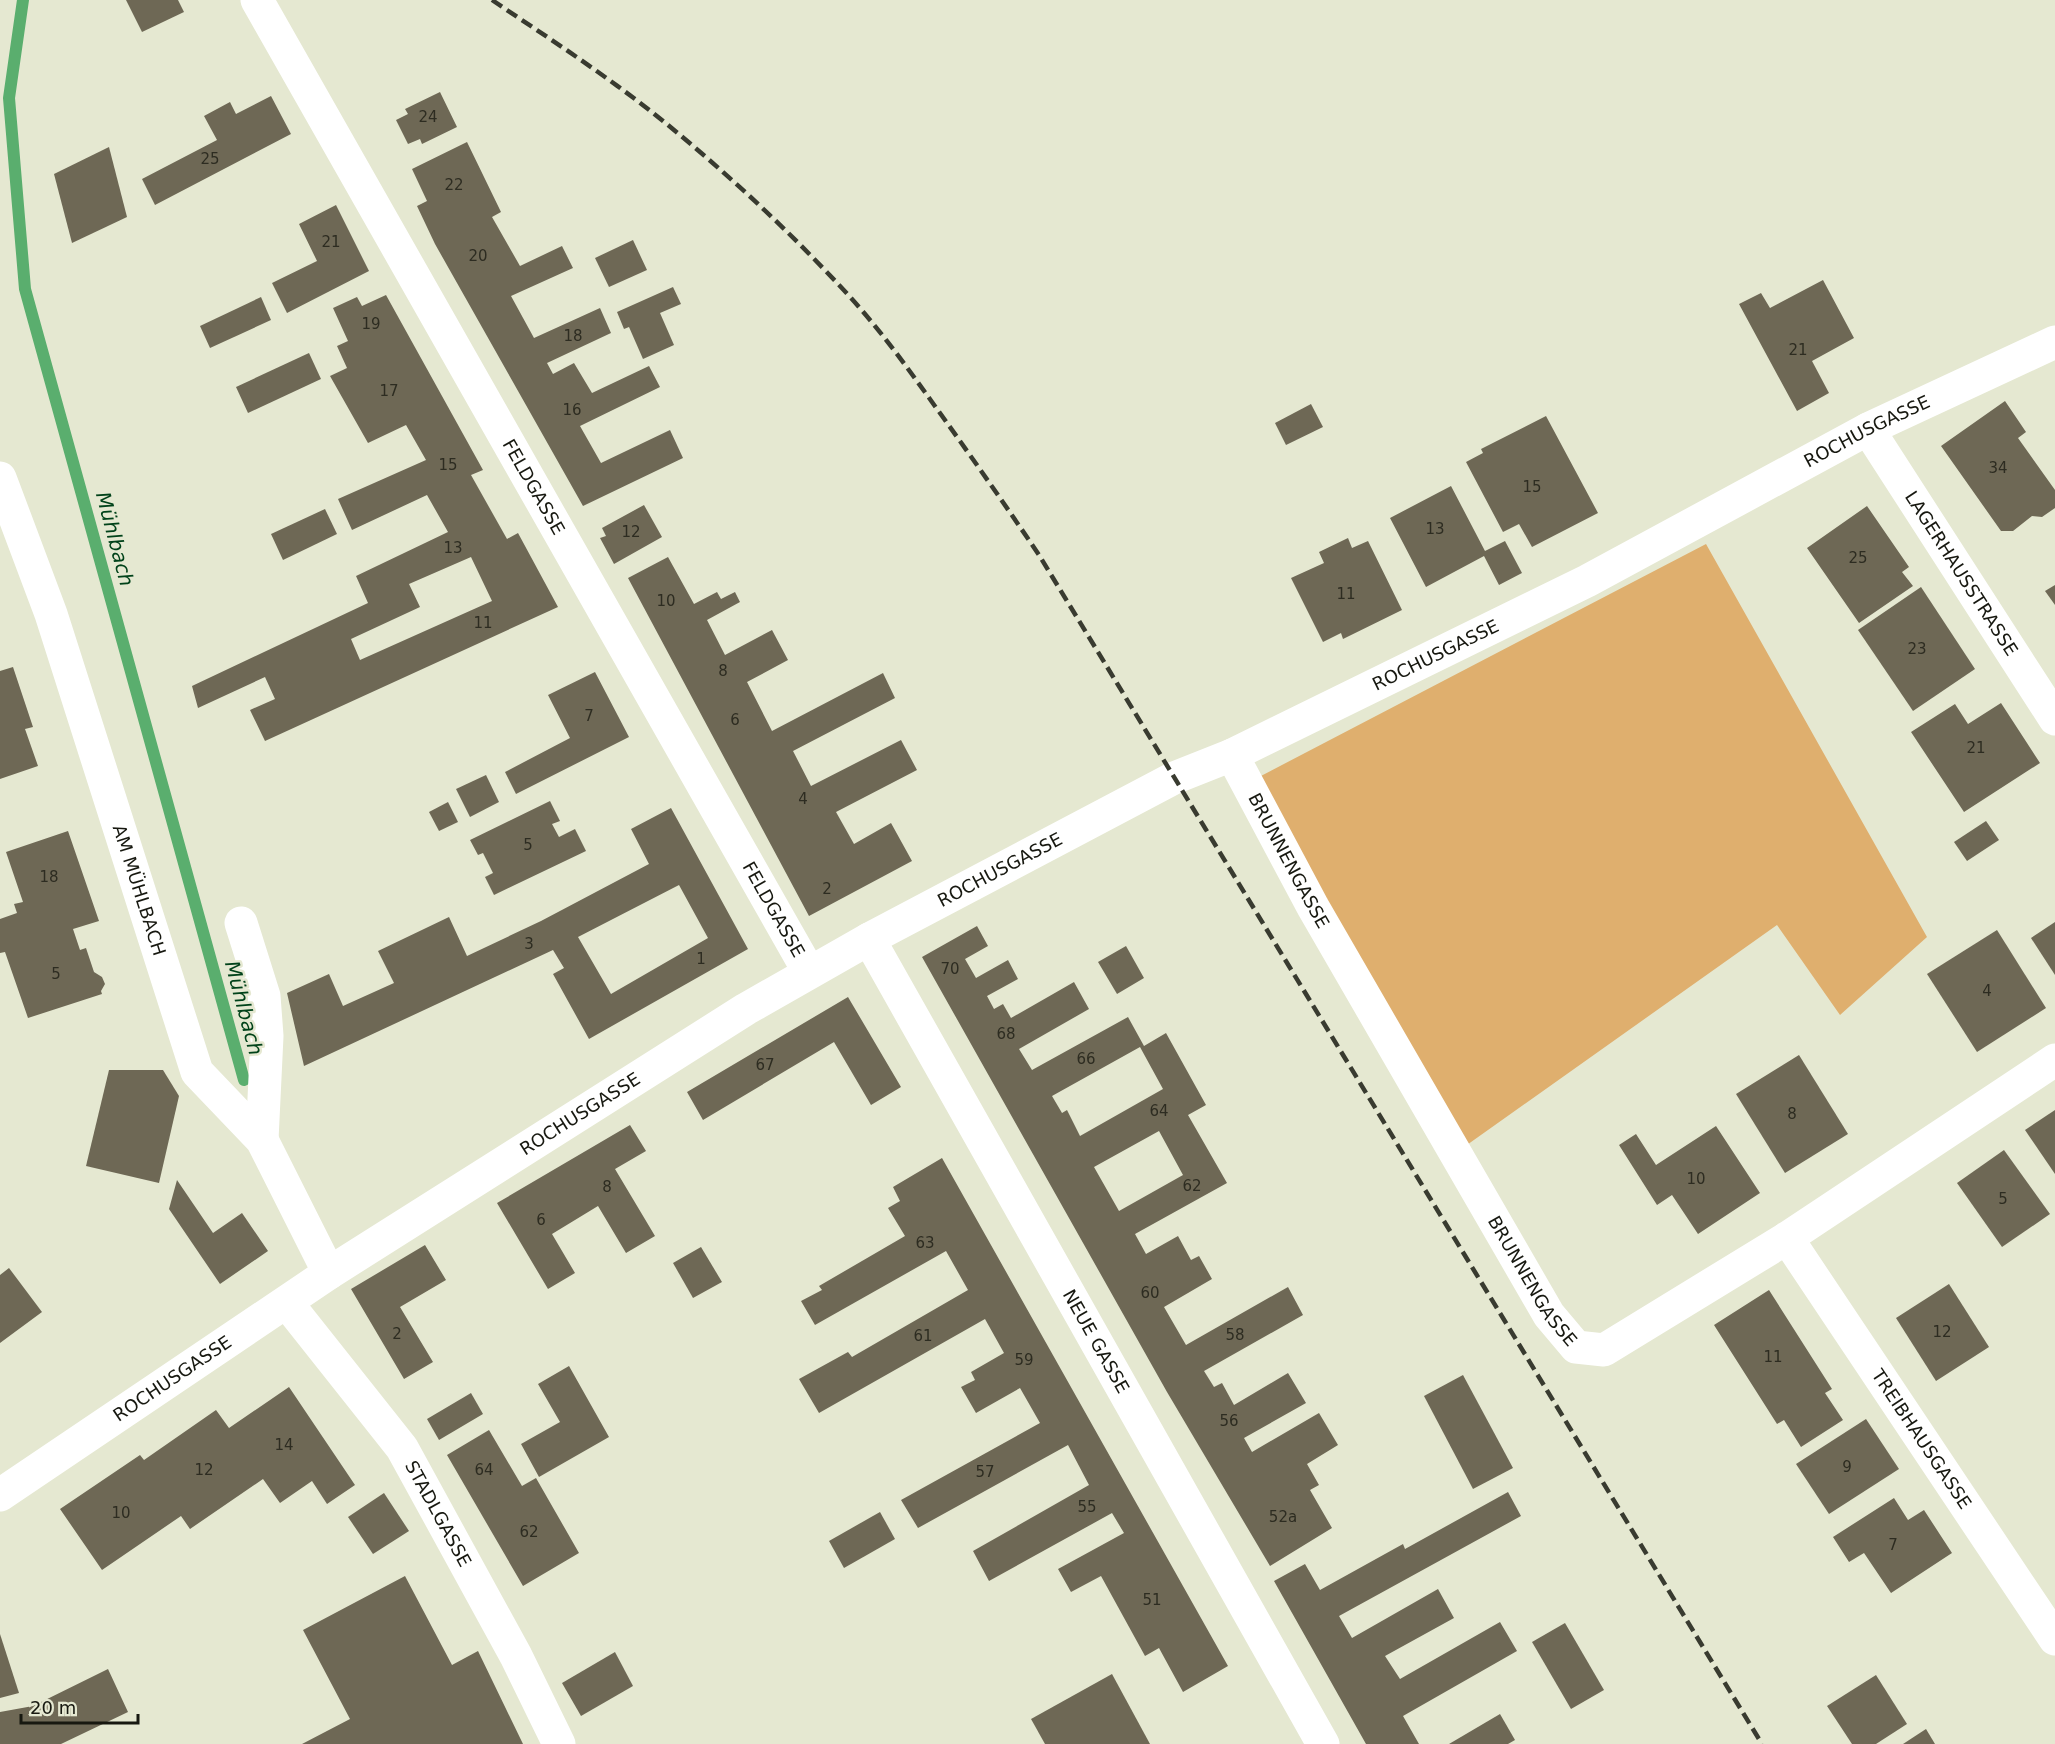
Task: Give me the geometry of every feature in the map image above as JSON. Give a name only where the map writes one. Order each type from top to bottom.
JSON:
[{"type":"street","name":"FELDGASSE","points":[[257,0],[809,972]]},
{"type":"street","name":"ROCHUSGASSE","points":[[0,1495],[329,1273],[746,1009],[809,972],[1174,778],[1232,754],[1587,581],[1868,429],[2053,347]]},
{"type":"street","name":"LAGERHAUSSTRASSE","points":[[1868,429],[2055,719]]},
{"type":"street","name":"AM MÜHLBACH","points":[[0,478],[51,614],[197,1072],[262,1140],[329,1273]]},
{"type":"street","name":"BRUNNENGASSE","points":[[1232,754],[1313,907],[1549,1315],[1576,1347],[1604,1350],[1787,1238],[2055,1060]]},
{"type":"street","points":[[241,923],[264,996],[267,1036],[262,1140]]},
{"type":"street","name":"NEUE GASSE","points":[[869,939],[1323,1744]]},
{"type":"street","name":"TREIBHAUSGASSE","points":[[1787,1238],[2055,1639]]},
{"type":"street","name":"STADLGASSE","points":[[287,1302],[402,1448],[516,1656],[559,1744]]},
{"type":"shaded area","points":[[1706,544],[1927,937],[1840,1015],[1777,925],[1457,1152],[1257,778]]},
{"type":"building","points":[[126,0],[178,0],[184,12],[142,32]]},
{"type":"building","points":[[440,92],[457,127],[422,144],[420,139],[408,144],[396,120],[408,114],[405,109]]},
{"type":"building","points":[[271,96],[291,134],[155,205],[142,179],[217,140],[204,116],[230,102],[236,114]]},
{"type":"building","points":[[467,142],[501,212],[492,217],[520,266],[562,246],[573,268],[511,296],[534,338],[600,308],[611,333],[547,363],[553,374],[574,363],[592,393],[649,366],[660,387],[580,426],[601,463],[670,430],[683,458],[583,506],[435,244],[417,206],[427,201],[412,169]]},
{"type":"building","points":[[109,147],[127,217],[72,243],[54,174]]},
{"type":"building","points":[[336,205],[369,271],[287,313],[272,283],[317,261],[299,224]]},
{"type":"building","points":[[633,240],[647,270],[609,287],[595,258]]},
{"type":"building","points":[[1823,280],[1854,338],[1812,361],[1829,393],[1797,411],[1739,304],[1761,293],[1770,308]]},
{"type":"building","points":[[673,287],[681,304],[660,313],[674,345],[643,359],[629,327],[624,329],[617,312]]},
{"type":"building","points":[[386,295],[483,470],[471,475],[507,539],[518,533],[558,607],[265,741],[250,710],[275,699],[265,677],[198,708],[192,686],[368,603],[356,576],[448,532],[427,495],[352,530],[338,499],[426,460],[406,425],[368,443],[330,376],[347,368],[337,346],[348,341],[333,308],[357,297],[362,306]],"holes":[[[471,557],[492,601],[360,660],[351,639],[420,607],[409,584]]]},
{"type":"building","points":[[261,297],[271,320],[210,348],[200,326]]},
{"type":"building","points":[[309,353],[321,379],[248,413],[236,387]]},
{"type":"building","points":[[2005,401],[2026,432],[2018,438],[2055,490],[2055,508],[2042,517],[2032,516],[2013,531],[2001,531],[1941,446]]},
{"type":"building","points":[[1311,404],[1323,427],[1286,445],[1275,423]]},
{"type":"building","points":[[1546,416],[1598,513],[1532,547],[1519,524],[1503,532],[1466,462],[1483,453],[1481,449]]},
{"type":"building","points":[[1451,486],[1485,551],[1505,541],[1522,573],[1499,585],[1484,556],[1426,587],[1390,518]]},
{"type":"building","points":[[644,505],[662,537],[614,564],[600,538],[606,536],[602,528]]},
{"type":"building","points":[[1867,506],[1909,567],[1902,572],[1913,586],[1859,623],[1807,548]]},
{"type":"building","points":[[325,509],[337,534],[283,560],[271,534]]},
{"type":"building","points":[[1348,538],[1352,548],[1368,541],[1402,610],[1343,639],[1341,633],[1323,642],[1291,578],[1324,563],[1319,552]]},
{"type":"building","points":[[668,557],[694,604],[717,592],[721,599],[735,592],[740,602],[707,620],[725,655],[772,630],[788,660],[747,682],[772,731],[883,673],[895,698],[793,751],[811,786],[901,740],[917,770],[836,812],[854,844],[891,823],[912,861],[809,916],[628,578]]},
{"type":"building","points":[[2055,585],[2055,605],[2045,591]]},
{"type":"building","points":[[1921,587],[1975,669],[1913,711],[1858,630]]},
{"type":"building","points":[[13,667],[33,727],[25,729],[38,766],[0,779],[0,671]]},
{"type":"building","points":[[595,672],[629,737],[516,794],[505,772],[570,738],[548,695]]},
{"type":"building","points":[[2001,703],[2040,763],[1964,812],[1911,732],[1955,704],[1968,724]]},
{"type":"building","points":[[486,775],[499,802],[470,817],[456,789]]},
{"type":"building","points":[[550,801],[560,821],[552,824],[559,837],[575,829],[586,851],[494,895],[485,877],[493,873],[483,853],[478,855],[470,840]]},
{"type":"building","points":[[448,802],[458,822],[439,831],[429,812]]},
{"type":"building","points":[[671,808],[748,949],[589,1039],[553,974],[564,968],[553,950],[304,1066],[287,993],[329,974],[343,1006],[394,983],[378,951],[449,917],[467,956],[541,921],[649,864],[631,829]],"holes":[[[679,885],[708,938],[611,994],[578,937]]]},
{"type":"building","points":[[1986,821],[1999,840],[1967,861],[1954,842]]},
{"type":"building","points":[[68,831],[99,921],[73,929],[80,950],[86,948],[94,972],[102,977],[105,984],[101,991],[102,994],[28,1018],[5,952],[0,953],[0,919],[17,913],[14,904],[23,902],[6,852]]},
{"type":"building","points":[[2055,922],[2055,975],[2031,938]]},
{"type":"building","points":[[977,926],[988,946],[965,959],[976,978],[1008,960],[1018,979],[987,996],[994,1009],[1003,1004],[1011,1018],[1074,982],[1089,1009],[1019,1049],[1032,1070],[1128,1017],[1144,1046],[1166,1033],[1206,1105],[1188,1115],[1227,1183],[1135,1234],[1146,1254],[1178,1236],[1191,1260],[1199,1256],[1212,1279],[1164,1307],[1186,1345],[1288,1287],[1303,1315],[1204,1371],[1214,1387],[1222,1383],[1234,1405],[1288,1373],[1306,1403],[1244,1438],[1252,1452],[1319,1413],[1338,1445],[1307,1464],[1319,1485],[1310,1490],[1332,1528],[1270,1566],[1167,1392],[922,957]],"holes":[[[1140,1047],[1163,1089],[1080,1136],[1067,1110],[1062,1113],[1052,1096]],[[1159,1131],[1183,1175],[1119,1211],[1094,1167]]]},
{"type":"building","points":[[1997,930],[2046,1008],[1977,1052],[1927,974]]},
{"type":"building","points":[[1126,946],[1144,978],[1117,994],[1098,962]]},
{"type":"building","points":[[848,997],[901,1087],[871,1105],[834,1042],[703,1120],[687,1092]]},
{"type":"building","points":[[1799,1055],[1848,1134],[1785,1173],[1736,1094]]},
{"type":"building","points":[[109,1070],[163,1070],[179,1096],[159,1183],[86,1166]]},
{"type":"building","points":[[2055,1110],[2055,1174],[2025,1130]]},
{"type":"building","points":[[630,1125],[646,1151],[615,1169],[655,1236],[626,1253],[598,1206],[552,1234],[575,1273],[548,1289],[497,1203]]},
{"type":"building","points":[[1716,1126],[1760,1193],[1698,1234],[1672,1195],[1657,1205],[1619,1145],[1636,1134],[1656,1165]]},
{"type":"building","points":[[2004,1150],[2050,1214],[2002,1247],[1957,1183]]},
{"type":"building","points":[[942,1158],[1228,1666],[1183,1692],[1159,1648],[1145,1656],[1101,1576],[1071,1592],[1058,1569],[1124,1533],[1112,1513],[989,1581],[973,1551],[1089,1485],[1068,1445],[918,1528],[901,1500],[1040,1423],[1020,1388],[976,1413],[961,1387],[975,1380],[971,1372],[1004,1353],[985,1319],[819,1413],[799,1379],[848,1352],[852,1357],[968,1290],[946,1251],[815,1325],[801,1301],[822,1290],[819,1286],[905,1236],[888,1208],[900,1201],[893,1187]]},
{"type":"building","points":[[177,1180],[213,1233],[242,1213],[268,1251],[220,1284],[169,1209]]},
{"type":"building","points":[[425,1245],[446,1280],[400,1307],[433,1362],[404,1379],[351,1289]]},
{"type":"building","points":[[701,1247],[722,1282],[693,1298],[673,1263]]},
{"type":"building","points":[[9,1268],[42,1312],[0,1343],[0,1275]]},
{"type":"building","points":[[1949,1284],[1989,1347],[1936,1381],[1896,1318]]},
{"type":"building","points":[[1769,1290],[1832,1389],[1825,1393],[1843,1420],[1801,1447],[1784,1420],[1777,1424],[1714,1325]]},
{"type":"building","points":[[569,1366],[609,1437],[539,1477],[521,1444],[560,1422],[538,1384]]},
{"type":"building","points":[[1463,1375],[1513,1468],[1473,1489],[1424,1396]]},
{"type":"building","points":[[289,1387],[355,1485],[327,1504],[312,1481],[280,1503],[263,1479],[190,1529],[181,1516],[102,1570],[60,1509],[140,1455],[144,1460],[216,1410],[229,1428]]},
{"type":"building","points":[[471,1393],[483,1414],[439,1440],[427,1419]]},
{"type":"building","points":[[1866,1419],[1899,1469],[1829,1514],[1796,1464]]},
{"type":"building","points":[[489,1430],[522,1486],[536,1478],[579,1553],[523,1586],[447,1455]]},
{"type":"building","points":[[1508,1492],[1521,1516],[1339,1616],[1352,1638],[1438,1589],[1454,1618],[1385,1656],[1400,1679],[1500,1622],[1517,1651],[1403,1716],[1419,1744],[1366,1744],[1274,1581],[1305,1564],[1320,1590],[1403,1544],[1405,1549]]},
{"type":"building","points":[[384,1493],[409,1531],[373,1554],[348,1517]]},
{"type":"building","points":[[1894,1498],[1908,1520],[1924,1510],[1952,1553],[1891,1593],[1864,1553],[1849,1562],[1833,1537]]},
{"type":"building","points":[[880,1512],[895,1539],[844,1568],[829,1541]]},
{"type":"building","points":[[405,1576],[452,1665],[478,1651],[523,1744],[302,1744],[350,1719],[303,1630]]},
{"type":"building","points":[[1565,1623],[1604,1690],[1571,1709],[1532,1642]]},
{"type":"building","points":[[0,1634],[19,1693],[0,1698]]},
{"type":"building","points":[[615,1652],[633,1686],[581,1716],[562,1683]]},
{"type":"building","points":[[108,1669],[128,1712],[61,1744],[0,1744],[0,1712],[33,1706]]},
{"type":"building","points":[[1112,1674],[1150,1744],[1045,1744],[1031,1719]]},
{"type":"building","points":[[1876,1675],[1907,1724],[1876,1744],[1852,1744],[1827,1706]]},
{"type":"building","points":[[1500,1714],[1515,1740],[1508,1744],[1449,1744]]},
{"type":"building","points":[[1926,1729],[1935,1744],[1903,1744]]},
{"type":"waterway","name":"Mühlbach","points":[[23,0],[9,98],[25,289],[244,1080]]},
{"type":"railway","points":[[492,0],[635,99],[725,174],[790,234],[831,276],[913,375],[1039,555],[1762,1744]]}]
